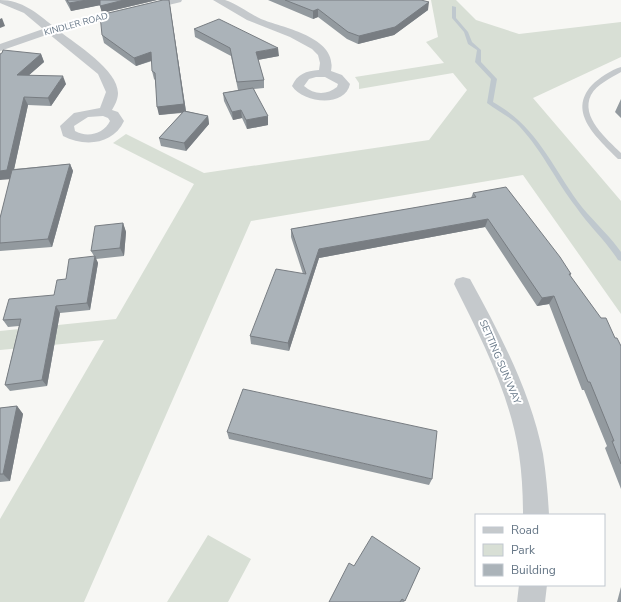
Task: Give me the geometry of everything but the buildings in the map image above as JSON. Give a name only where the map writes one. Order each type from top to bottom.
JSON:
[{"type":"street","points":[[2,0],[28,11],[102,72],[109,81],[113,91],[113,99],[104,112]]},
{"type":"street","name":"KINDLER ROAD","points":[[0,48],[50,30],[177,0]]},
{"type":"street","points":[[218,0],[262,23],[305,39],[319,49],[326,59],[324,74]]},
{"type":"street","name":"SETTING SUN WAY","points":[[463,284],[489,332],[512,385],[522,414],[532,449],[536,514]]},
{"type":"street","points":[[531,602],[533,586]]},
{"type":"lane","points":[[621,69],[596,84],[586,97],[585,109],[589,121],[621,157]]},
{"type":"green space","points":[[431,0],[456,0],[476,20],[519,34],[621,22],[621,57],[533,98],[621,201],[621,314],[523,175],[251,221],[84,602],[0,602],[0,519],[104,340],[0,350],[0,331],[116,319],[194,184],[113,143],[126,134],[204,173],[429,140],[467,90],[453,73],[359,89],[359,83],[355,77],[444,63],[426,42],[438,37]]},
{"type":"green space","points":[[208,535],[251,559],[228,602],[167,602]]},
{"type":"waterway","points":[[454,7],[454,18],[466,32],[470,43],[479,50],[478,62],[494,79],[490,103],[504,111],[528,132],[579,207],[616,250],[621,258]]}]
